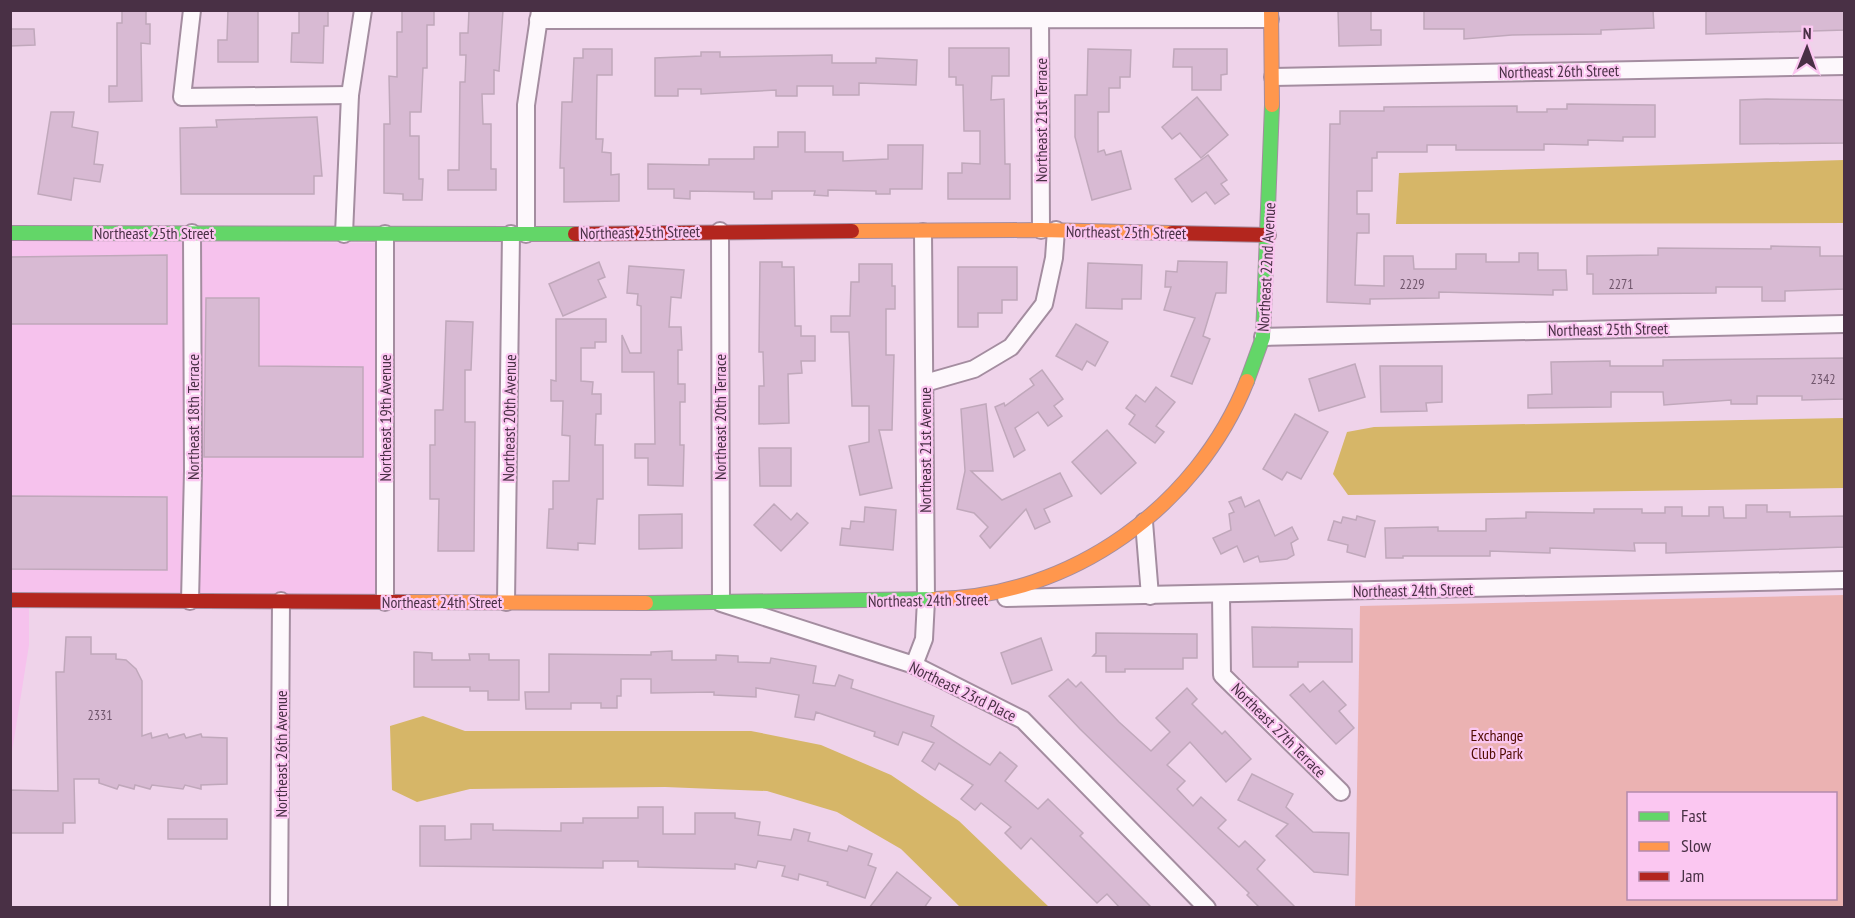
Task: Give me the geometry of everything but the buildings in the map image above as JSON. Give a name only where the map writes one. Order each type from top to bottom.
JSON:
[{"type":"street","points":[[192,10],[182,97],[350,95]]},
{"type":"street","points":[[344,234],[350,95],[363,10]]},
{"type":"street","points":[[539,15],[1271,15]]},
{"type":"street","name":"Northeast 20th Avenue","points":[[506,602],[519,234],[526,105],[539,15]]},
{"type":"street","name":"Northeast 21st Terrace","points":[[925,383],[974,369],[1011,347],[1044,304],[1054,258],[1049,230],[1040,15]]},
{"type":"street","name":"Northeast 22nd Avenue","points":[[963,599],[1029,585],[1074,567],[1116,543],[1144,522],[1191,476],[1226,427],[1246,384],[1263,337],[1269,235],[1273,77],[1271,15]]},
{"type":"street","name":"Northeast 26th Street","points":[[1273,77],[1845,66]]},
{"type":"street","name":"Northeast 25th Street","points":[[10,233],[519,234],[1049,230],[1269,235]]},
{"type":"street","name":"Northeast 20th Terrace","points":[[720,231],[721,603]]},
{"type":"street","name":"Northeast 21st Avenue","points":[[914,665],[924,639],[926,600],[923,232]]},
{"type":"street","name":"Northeast 18th Terrace","points":[[190,601],[193,471],[192,233]]},
{"type":"street","name":"Northeast 19th Avenue","points":[[385,234],[385,602]]},
{"type":"street","name":"Northeast 25th Street","points":[[1263,337],[1845,324]]},
{"type":"street","points":[[1144,522],[1150,596]]},
{"type":"street","name":"Northeast 24th Street","points":[[10,600],[721,603],[1221,595],[1845,580]]},
{"type":"street","name":"Northeast 27th Terrace","points":[[1221,595],[1222,675],[1341,792]]},
{"type":"street","name":"Northeast 26th Avenue","points":[[279,908],[281,601]]},
{"type":"street","name":"Northeast 23rd Place","points":[[721,603],[914,665],[1023,720],[1207,908]]},
{"type":"shaded area","points":[[1844,160],[1844,223],[1396,224],[1399,173]]},
{"type":"shaded area","points":[[10,240],[380,243],[380,596],[29,605],[29,645],[11,758]]},
{"type":"shaded area","points":[[1844,418],[1844,488],[1348,495],[1333,474],[1347,432],[1374,427]]},
{"type":"shaded area","points":[[423,716],[465,731],[751,731],[821,745],[891,775],[959,821],[1049,907],[960,907],[901,849],[837,812],[767,791],[665,787],[470,789],[417,802],[392,790],[390,726]]},
{"type":"green space","name":"Exchange Club Park","points":[[1844,595],[1844,907],[1355,907],[1360,606]]},
{"type":"traffic: fast","points":[[1247,381],[1263,337],[1272,105]]},
{"type":"traffic: fast","points":[[10,233],[575,234]]},
{"type":"traffic: fast","points":[[646,603],[935,599]]},
{"type":"traffic: slow","points":[[1271,10],[1272,105]]},
{"type":"traffic: slow","points":[[852,231],[1041,230],[1172,233]]},
{"type":"traffic: slow","points":[[935,599],[985,594],[1034,582],[1080,562],[1123,536],[1162,505],[1196,468],[1225,426],[1247,381]]},
{"type":"traffic: slow","points":[[405,602],[646,603]]},
{"type":"traffic: jam","points":[[575,234],[852,231]]},
{"type":"traffic: jam","points":[[1172,233],[1269,235]]},
{"type":"traffic: jam","points":[[10,600],[405,602]]}]
